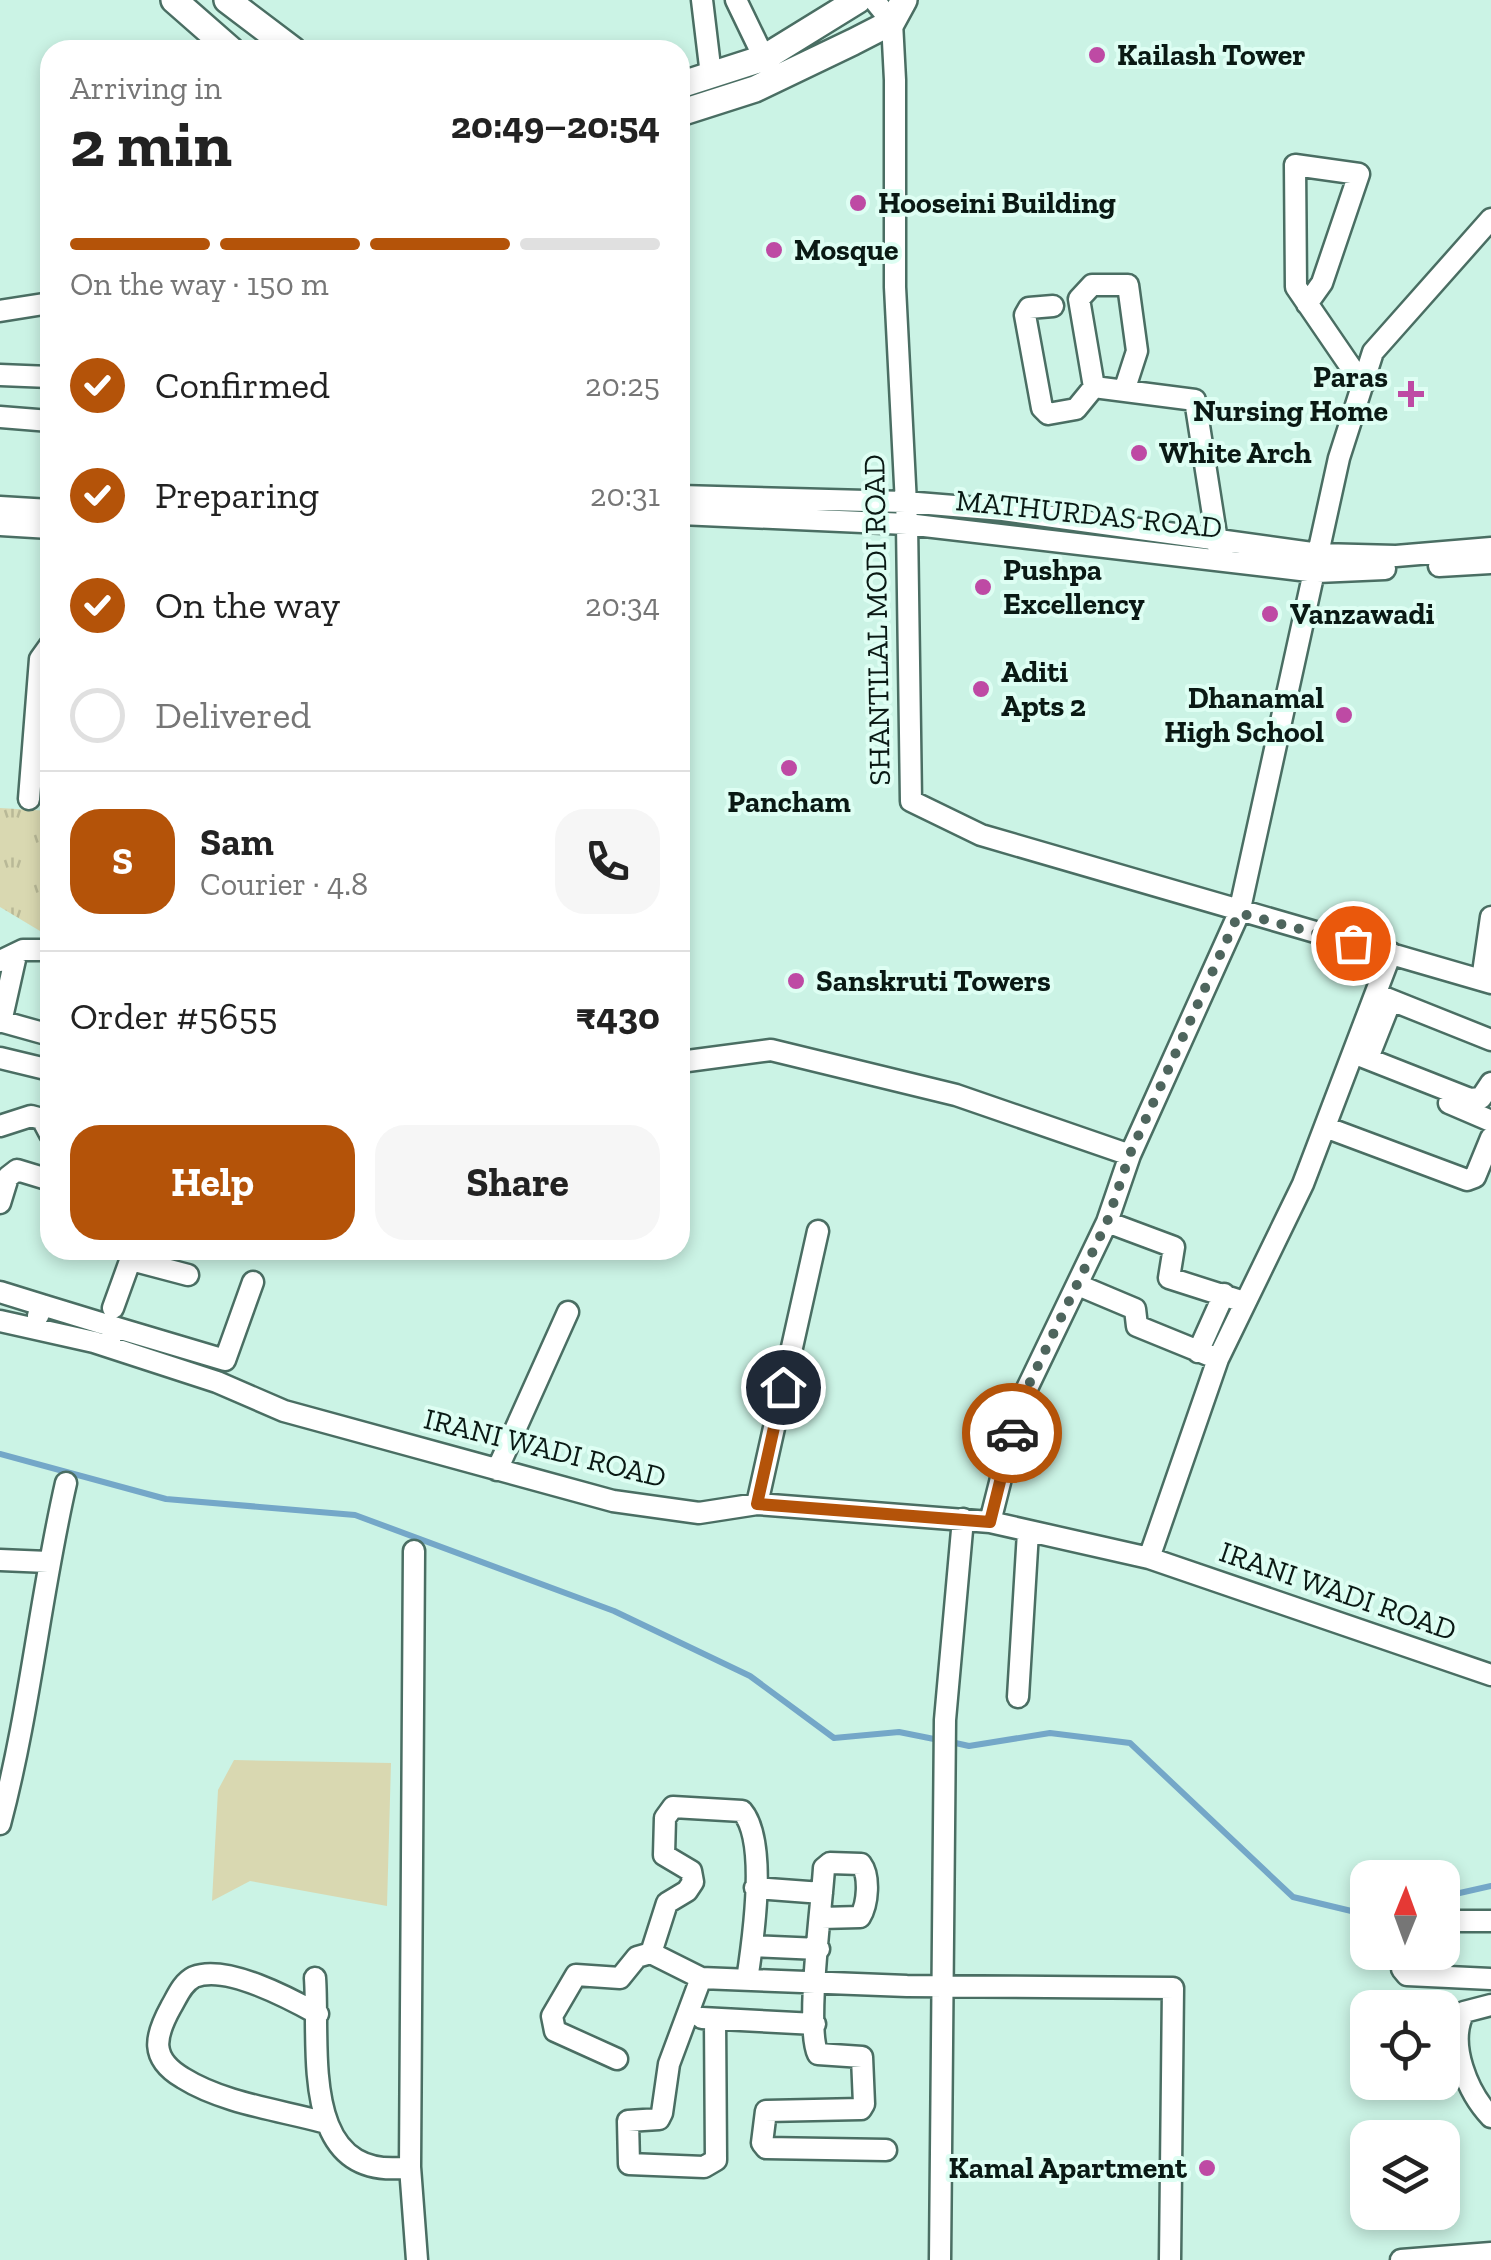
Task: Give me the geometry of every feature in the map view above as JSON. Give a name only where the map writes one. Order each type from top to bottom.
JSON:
[{"type":"main road","points":[[174,0],[214,40]]},
{"type":"main road","points":[[690,82],[764,58],[858,0]]},
{"type":"main road","points":[[236,8],[279,40]]},
{"type":"main road","points":[[690,109],[755,89],[898,11]]},
{"type":"street","points":[[702,0],[711,75]]},
{"type":"street","points":[[736,0],[764,58]]},
{"type":"street","points":[[874,0],[898,11]]},
{"type":"street","points":[[225,40],[236,8]]},
{"type":"street","name":"SHANTILAL MODI ROAD","points":[[898,11],[894,287],[907,524],[911,801],[981,836],[1486,981]]},
{"type":"street","points":[[1308,304],[1322,283],[1359,174],[1295,165],[1296,287],[1363,385]]},
{"type":"street","points":[[990,1522],[1020,1403],[1107,1222],[1130,1154],[1239,913],[1339,458],[1374,352],[1491,218]]},
{"type":"street","points":[[1053,306],[1029,308],[1025,315],[1042,408],[1048,414],[1076,409],[1094,387],[1080,299],[1092,285],[1122,281],[1128,285],[1137,351],[1125,388]]},
{"type":"street","points":[[0,311],[40,304]]},
{"type":"street","points":[[0,375],[40,377]]},
{"type":"street","points":[[690,496],[905,502],[1218,548],[1194,400],[1125,388],[1094,387]]},
{"type":"street","points":[[0,417],[40,420]]},
{"type":"street","points":[[0,507],[40,509]]},
{"type":"street","name":"MATHURDAS ROAD","points":[[690,514],[907,524],[1218,548],[1318,563],[1491,563]]},
{"type":"street","points":[[0,525],[40,527]]},
{"type":"street","points":[[1318,563],[1491,548]]},
{"type":"street","points":[[29,799],[40,659]]},
{"type":"street","points":[[1486,981],[1491,917]]},
{"type":"street","points":[[40,950],[23,950],[8,958],[0,1022],[40,1032]]},
{"type":"street","points":[[1208,1356],[1267,1264],[1330,1128],[1383,997],[1391,953]]},
{"type":"street","points":[[1383,997],[1491,1040]]},
{"type":"street","points":[[690,1061],[771,1050],[956,1095],[1130,1154]]},
{"type":"street","points":[[0,1058],[40,1068]]},
{"type":"street","points":[[1357,1061],[1470,1099],[1481,1098],[1491,1083]]},
{"type":"street","points":[[1357,1061],[1491,1121]]},
{"type":"street","points":[[0,1126],[31,1116],[40,1118]]},
{"type":"street","points":[[1330,1128],[1467,1180],[1475,1177],[1491,1138]]},
{"type":"street","points":[[0,1203],[8,1177],[17,1170],[40,1177]]},
{"type":"street","points":[[1107,1222],[1174,1247],[1169,1278],[1194,1290],[1206,1286],[1244,1302]]},
{"type":"street","points":[[757,1504],[818,1232]]},
{"type":"street","points":[[112,1327],[132,1260]]},
{"type":"street","points":[[147,1260],[188,1275]]},
{"type":"street","points":[[217,1382],[253,1282]]},
{"type":"street","points":[[1078,1285],[1135,1310],[1137,1326],[1208,1356]]},
{"type":"street","points":[[0,1292],[226,1360]]},
{"type":"street","points":[[1149,1558],[1224,1294]]},
{"type":"street","points":[[34,1327],[42,1304]]},
{"type":"street","points":[[498,1470],[568,1312]]},
{"type":"street","name":"IRANI WADI ROAD","points":[[0,1321],[34,1327],[112,1327],[217,1382],[284,1411],[613,1502],[699,1513],[757,1504],[990,1522],[1149,1558],[1491,1675]]},
{"type":"street","points":[[0,1824],[23,1737],[48,1562],[66,1483]]},
{"type":"street","points":[[940,2260],[945,1720],[962,1520]]},
{"type":"street","points":[[1018,1697],[1028,1532]]},
{"type":"street","points":[[414,1550],[410,2167],[416,2260]]},
{"type":"street","points":[[0,1560],[48,1562]]},
{"type":"street","points":[[650,1953],[667,1903],[688,1891],[692,1882],[690,1871],[664,1855],[666,1818],[674,1808],[742,1811],[749,1819],[756,1856],[752,1946],[746,1980]]},
{"type":"street","points":[[821,1918],[860,1917],[865,1909],[866,1871],[861,1864],[830,1863],[824,1868],[814,2024],[814,2044],[818,2054],[862,2057],[864,2104],[861,2109],[766,2110],[762,2143],[766,2148],[886,2150]]},
{"type":"street","points":[[755,1888],[822,1893]]},
{"type":"street","points":[[1460,1920],[1491,1921]]},
{"type":"street","points":[[752,1946],[819,1948]]},
{"type":"street","points":[[617,2060],[555,2031],[552,2016],[576,1975],[620,1978],[637,1957],[650,1953],[701,1978],[1173,1988],[1170,2260]]},
{"type":"street","points":[[1403,1970],[1408,1975],[1491,1979]]},
{"type":"street","points":[[318,2014],[276,1990],[216,1976],[196,1977],[182,1988],[156,2034],[156,2044],[158,2053],[181,2078],[323,2122]]},
{"type":"street","points":[[316,1978],[323,2122],[341,2152],[391,2170],[410,2167]]},
{"type":"street","points":[[701,1978],[669,2064],[659,2119],[628,2122],[629,2164],[704,2167],[716,2160],[715,2019]]},
{"type":"street","points":[[1491,2005],[1464,2012],[1457,2040],[1476,2100],[1491,2118]]},
{"type":"street","points":[[686,2017],[814,2024]]},
{"type":"street","points":[[1415,2259],[1491,2253]]},
{"type":"green space","points":[[0,808],[40,810],[40,931],[0,907]]},
{"type":"green space","points":[[234,1760],[391,1763],[387,1906],[250,1881],[212,1901],[218,1790]]},
{"type":"waterway","points":[[0,1454],[166,1499],[355,1515],[614,1611],[750,1676],[834,1738],[899,1732],[939,1740]]},
{"type":"waterway","points":[[951,1742],[969,1746],[1050,1733],[1130,1743],[1293,1897],[1350,1911]]},
{"type":"waterway","points":[[1460,1893],[1491,1886]]},
{"type":"way so far","points":[[1012,1433],[1020,1403],[1107,1222],[1130,1154],[1239,913],[1353,943]]},
{"type":"place","name":"Kailash Tower","points":[[1097,55]]},
{"type":"place","name":"Hooseini Building","points":[[858,203]]},
{"type":"place","name":"Mosque","points":[[774,250]]},
{"type":"place","name":"Paras Nursing Home","points":[[1411,394]]},
{"type":"place","name":"White Arch","points":[[1139,453]]},
{"type":"place","name":"Pushpa Excellency","points":[[983,587]]},
{"type":"place","name":"Vanzawadi","points":[[1270,614]]},
{"type":"place","name":"Aditi Apts 2","points":[[981,689]]},
{"type":"place","name":"Dhanamal High School","points":[[1344,715]]},
{"type":"place","name":"Pancham","points":[[789,768]]},
{"type":"place","name":"Sanskruti Towers","points":[[796,981]]},
{"type":"place","name":"Kamal Apartment","points":[[1207,2168]]},
{"type":"route","points":[[783,1387],[757,1504],[990,1522],[1012,1433]]}]
